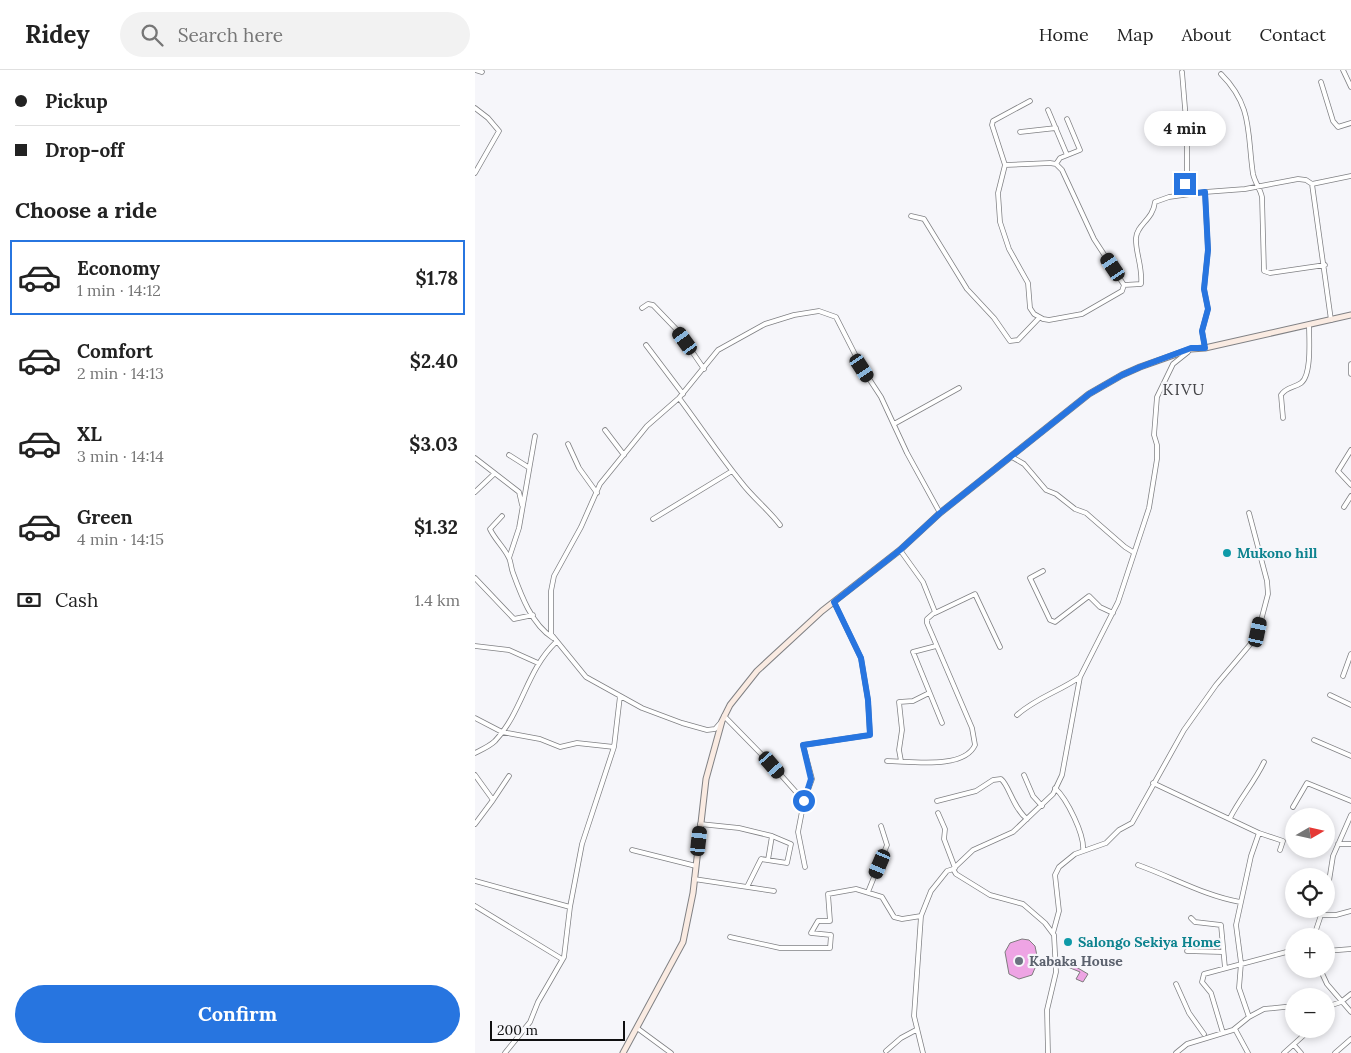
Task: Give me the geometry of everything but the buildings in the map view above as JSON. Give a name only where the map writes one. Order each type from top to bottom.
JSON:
[{"type":"street","points":[[475,70],[482,72]]},
{"type":"street","points":[[1343,70],[1351,87]]},
{"type":"street","points":[[1182,72],[1187,132],[1187,194]]},
{"type":"street","points":[[1221,74],[1234,87],[1241,99],[1248,124],[1253,174],[1255,182],[1260,187],[1264,271],[1270,273],[1325,264]]},
{"type":"street","points":[[1321,82],[1333,121],[1338,126],[1351,123]]},
{"type":"street","points":[[1030,101],[993,122],[1005,165],[998,193],[1000,222],[1009,249],[1028,283],[1030,308],[1039,318],[1049,320],[1082,314],[1122,291],[1124,285]]},
{"type":"street","points":[[475,108],[489,118],[499,131],[475,173]]},
{"type":"street","points":[[1049,110],[1067,155]]},
{"type":"street","points":[[1057,164],[1060,158],[1080,150],[1067,119]]},
{"type":"street","points":[[1020,132],[1056,128]]},
{"type":"street","points":[[1005,165],[1037,162],[1057,164],[1068,179],[1094,239],[1124,285]]},
{"type":"street","points":[[1124,285],[1141,283],[1136,238],[1139,228],[1151,217],[1155,202],[1187,194],[1260,187],[1298,179],[1312,184],[1351,176]]},
{"type":"street","points":[[1312,184],[1325,264],[1331,320]]},
{"type":"street","points":[[1205,192],[1208,250],[1204,289],[1208,309],[1202,331],[1205,348]]},
{"type":"street","points":[[911,216],[924,219],[967,289],[994,318],[1010,341],[1018,340],[1039,318]]},
{"type":"street","points":[[642,308],[648,304],[653,305],[678,331],[704,369]]},
{"type":"street","points":[[554,640],[551,634],[551,592],[554,576],[581,527],[585,513],[600,484],[647,426],[683,394],[718,350],[765,324],[794,315],[825,312],[836,317],[894,424],[919,478],[940,513]]},
{"type":"street","points":[[502,516],[490,528],[509,558],[513,572],[533,616],[540,628],[554,640],[586,677],[620,696],[682,723],[707,730],[715,729],[757,671],[834,602],[900,550],[940,513],[1089,394],[1122,375],[1191,348],[1205,348],[1351,315]]},
{"type":"street","points":[[1283,418],[1281,395],[1289,388],[1302,382],[1306,376],[1309,360],[1309,325]]},
{"type":"street","points":[[646,345],[683,394]]},
{"type":"street","points":[[923,1053],[914,1016],[921,916],[931,891],[947,871],[954,868],[959,861],[973,850],[1000,840],[1027,820],[1053,794],[1066,764],[1080,676],[1113,612],[1127,577],[1133,552],[1149,508],[1157,459],[1157,445],[1154,436],[1157,397],[1173,364],[1191,348]]},
{"type":"street","points":[[1351,364],[1351,374]]},
{"type":"street","points":[[894,424],[959,388]]},
{"type":"street","points":[[679,398],[743,485],[767,507],[780,525]]},
{"type":"street","points":[[605,430],[624,455]]},
{"type":"street","points":[[509,558],[519,528],[535,436]]},
{"type":"street","points":[[568,444],[579,468],[597,493]]},
{"type":"street","points":[[1351,450],[1338,471],[1351,485]]},
{"type":"street","points":[[509,456],[529,467]]},
{"type":"street","points":[[1012,457],[1024,464],[1046,490],[1056,494],[1075,509],[1086,513],[1121,544],[1133,552]]},
{"type":"street","points":[[475,458],[519,492],[523,507]]},
{"type":"street","points":[[653,519],[732,471]]},
{"type":"street","points":[[475,492],[494,474]]},
{"type":"street","points":[[519,492],[526,488]]},
{"type":"street","points":[[1344,507],[1351,496]]},
{"type":"street","points":[[1048,1053],[1047,1010],[1056,972],[1053,930],[1059,912],[1057,871],[1067,859],[1106,843],[1119,830],[1132,823],[1153,783],[1190,722],[1216,685],[1253,642],[1258,632],[1268,594],[1267,581],[1249,513]]},
{"type":"street","points":[[900,550],[923,582],[935,613]]},
{"type":"street","points":[[1043,571],[1030,578],[1050,620],[1055,622],[1089,596],[1100,607],[1113,612]]},
{"type":"street","points":[[475,578],[514,619],[533,616]]},
{"type":"street","points":[[887,761],[940,762],[956,760],[975,746],[972,728],[927,622],[935,613],[975,594],[1000,647]]},
{"type":"street","points":[[805,867],[798,832],[804,801],[811,779],[803,745],[870,735],[868,700],[861,658],[834,602]]},
{"type":"street","points":[[475,753],[494,743],[514,716],[538,663],[554,640]]},
{"type":"street","points":[[475,646],[509,650],[538,663]]},
{"type":"street","points":[[936,646],[913,652],[942,723]]},
{"type":"street","points":[[1343,676],[1351,657]]},
{"type":"street","points":[[1017,715],[1037,700],[1064,688],[1080,676]]},
{"type":"street","points":[[901,761],[899,750],[902,730],[899,702],[913,702],[929,693]]},
{"type":"street","points":[[1330,695],[1351,705]]},
{"type":"street","points":[[505,1053],[530,1022],[538,1002],[562,959],[565,957],[570,907],[583,844],[614,747],[620,696]]},
{"type":"street","points":[[475,718],[502,732],[540,739],[560,747],[577,743],[614,747]]},
{"type":"street","points":[[723,719],[772,765],[804,801]]},
{"type":"street","points":[[623,1053],[683,942],[696,866],[705,779],[723,719]]},
{"type":"street","points":[[1313,740],[1351,756]]},
{"type":"street","points":[[1230,818],[1243,794],[1253,783],[1263,762]]},
{"type":"street","points":[[475,775],[493,800]]},
{"type":"street","points":[[1024,775],[1033,796],[1042,806]]},
{"type":"street","points":[[475,824],[509,776]]},
{"type":"street","points":[[937,801],[974,792],[993,780],[1001,779],[1005,782],[1013,804],[1027,820]]},
{"type":"street","points":[[1153,783],[1259,833],[1283,841],[1279,850]]},
{"type":"street","points":[[1293,806],[1307,783],[1351,801]]},
{"type":"street","points":[[1055,788],[1064,796],[1071,808],[1083,851]]},
{"type":"street","points":[[938,813],[945,829],[945,839],[956,874],[990,895],[1023,904],[1045,923],[1054,935]]},
{"type":"street","points":[[1331,868],[1338,844],[1351,815]]},
{"type":"street","points":[[700,824],[739,828],[772,836],[791,844],[787,863],[761,859],[747,887]]},
{"type":"street","points":[[868,892],[887,845],[881,826]]},
{"type":"street","points":[[1249,1017],[1239,988],[1240,965],[1237,925],[1240,902],[1251,856],[1259,833]]},
{"type":"street","points":[[768,860],[772,836]]},
{"type":"street","points":[[1338,844],[1351,844]]},
{"type":"street","points":[[632,850],[696,866]]},
{"type":"street","points":[[1138,865],[1204,892],[1240,902]]},
{"type":"street","points":[[694,879],[774,891]]},
{"type":"street","points":[[475,881],[570,907]]},
{"type":"street","points":[[730,937],[780,948],[830,948],[831,935],[811,933],[818,921],[830,922],[827,894],[856,889],[882,897],[895,917],[902,919],[921,916]]},
{"type":"street","points":[[475,906],[562,959]]},
{"type":"street","points":[[1335,915],[1351,911]]},
{"type":"street","points":[[1191,918],[1195,922],[1221,925],[1225,968]]},
{"type":"street","points":[[1335,950],[1351,949]]},
{"type":"street","points":[[1187,951],[1223,952]]},
{"type":"street","points":[[1223,1033],[1211,993],[1202,982],[1202,978],[1207,972],[1285,952]]},
{"type":"street","points":[[1324,978],[1341,1002],[1351,1012]]},
{"type":"street","points":[[1176,984],[1189,1013],[1204,1034]]},
{"type":"street","points":[[1335,1004],[1351,994]]},
{"type":"street","points":[[1176,1053],[1187,1044],[1235,1029],[1249,1017],[1264,1009],[1285,1007]]},
{"type":"street","points":[[637,1028],[671,1053]]},
{"type":"street","points":[[1235,1029],[1248,1053]]},
{"type":"street","points":[[885,1051],[901,1038],[916,1030]]},
{"type":"street","points":[[1284,1053],[1301,1038]]},
{"type":"street","points":[[1335,1053],[1351,1039]]},
{"type":"street","points":[[1294,1045],[1301,1053]]},
{"type":"place","name":"Mukono hill","points":[[1227,553]]},
{"type":"place","name":"Salongo Sekiya Home","points":[[1068,942]]},
{"type":"place","name":"Kabaka House","points":[[1019,961]]},
{"type":"district","name":"KIVU","points":[[1184,389]]},
{"type":"route","points":[[804,801],[811,779],[803,745],[870,735],[868,700],[861,658],[834,602],[880,567],[940,513],[1089,394],[1140,367],[1191,348],[1205,348],[1202,331],[1208,309],[1204,289],[1208,250],[1205,192],[1187,194],[1185,184]]}]
